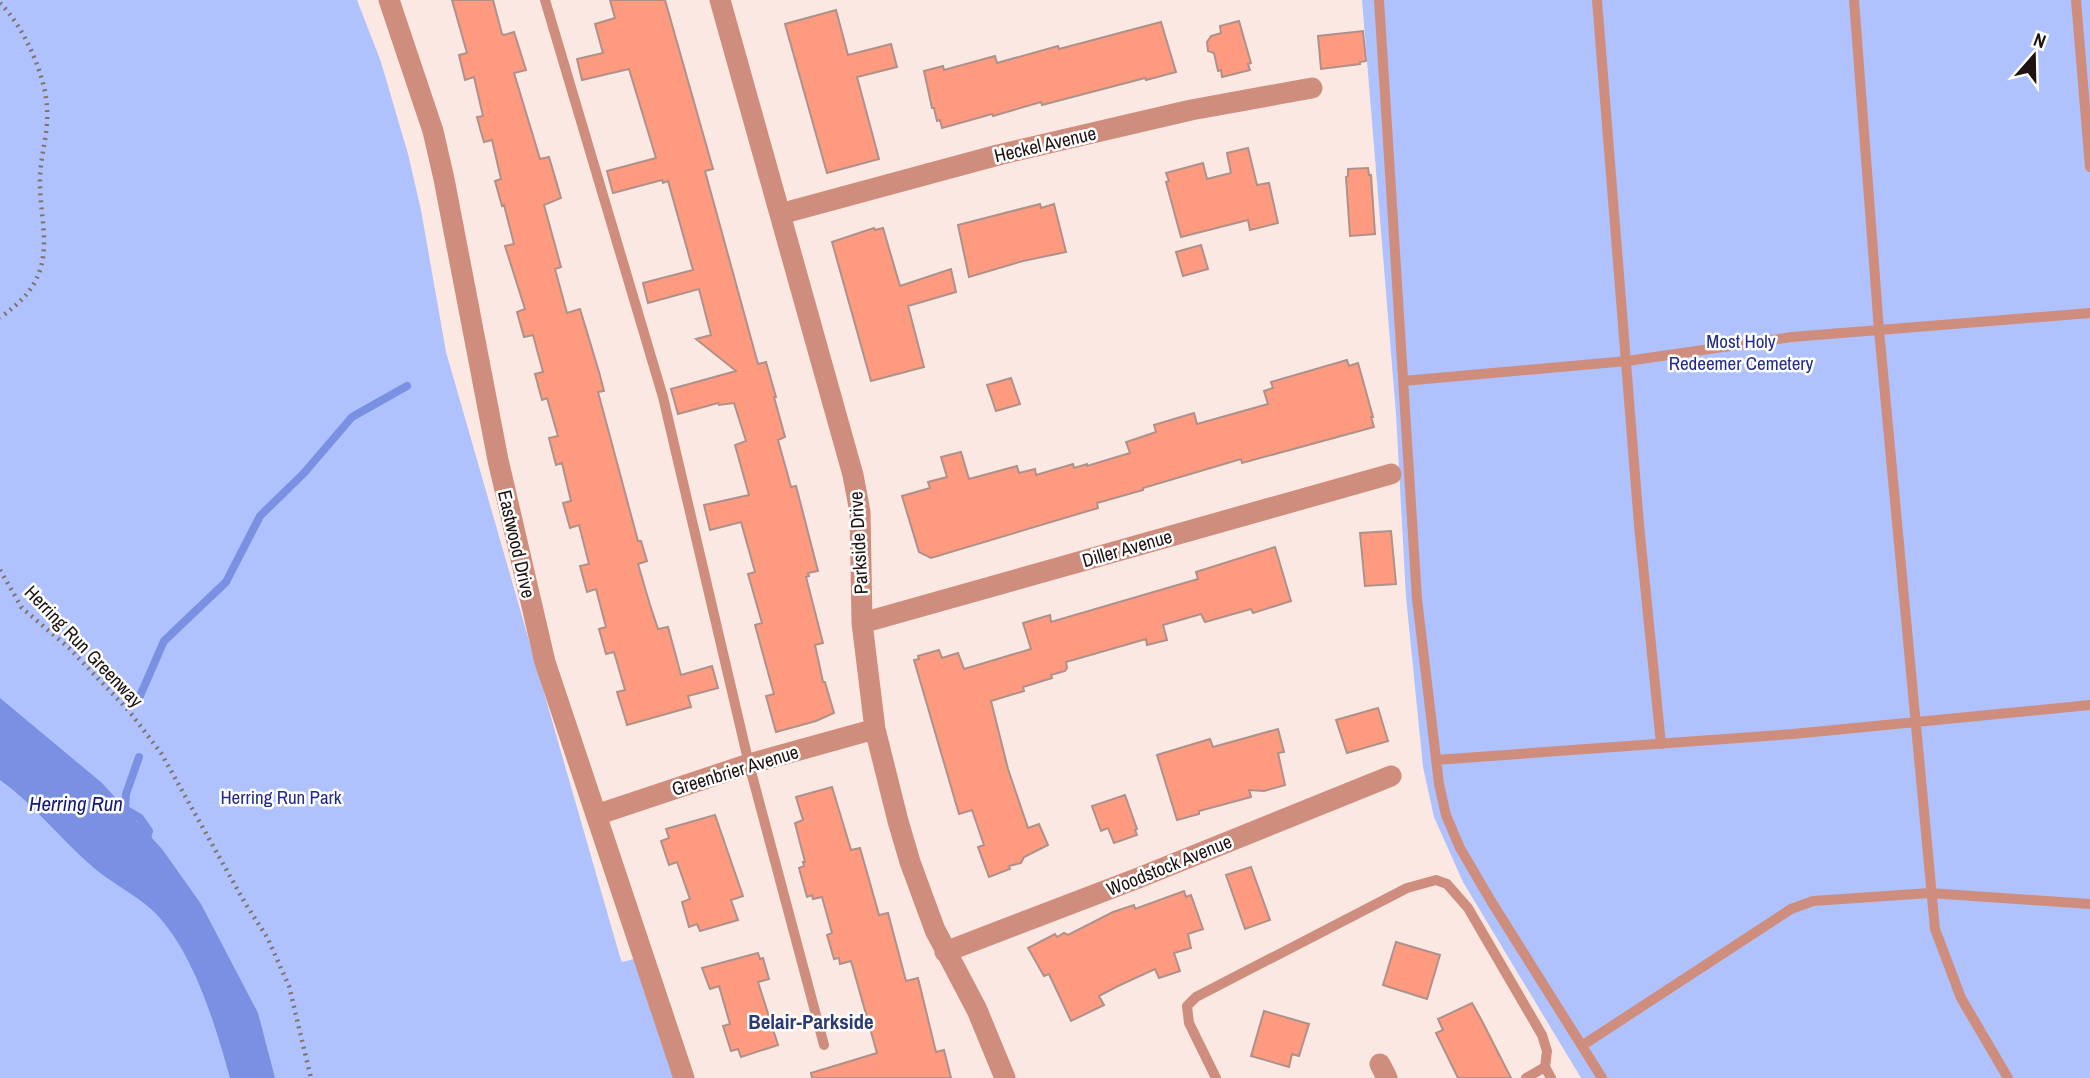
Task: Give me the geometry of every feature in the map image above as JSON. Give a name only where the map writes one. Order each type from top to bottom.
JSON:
[{"type":"street","name":"Eastwood Drive","points":[[389,0],[439,155],[498,460],[545,662],[684,1078]]},
{"type":"street","name":"Parkside Drive","points":[[720,0],[853,475],[860,512],[862,623],[875,729],[910,862],[945,951],[977,1010],[1005,1078]]},
{"type":"street","name":"Heckel Avenue","points":[[780,214],[1024,149],[1191,110],[1312,89]]},
{"type":"street","name":"Diller Avenue","points":[[862,623],[1391,474]]},
{"type":"street","name":"Greenbrier Avenue","points":[[596,815],[749,764],[875,729]]},
{"type":"street","name":"Woodstock Avenue","points":[[945,951],[1141,877],[1391,776]]},
{"type":"lane","points":[[545,0],[663,397],[749,764],[824,1045]]},
{"type":"lane","points":[[1379,0],[1417,599],[1436,760],[1446,815],[1460,848],[1491,901],[1602,1078]]},
{"type":"lane","points":[[1597,0],[1639,525],[1661,744]]},
{"type":"lane","points":[[1854,0],[1879,330],[1935,929],[1961,998],[2008,1078]]},
{"type":"lane","points":[[2076,0],[2090,167]]},
{"type":"lane","points":[[1403,381],[1627,361],[1792,337],[2090,313]]},
{"type":"lane","points":[[1436,760],[1917,723],[2090,705]]},
{"type":"lane","points":[[1216,1078],[1189,1023],[1187,1006],[1196,996],[1408,888],[1436,880],[1447,884],[1468,908],[1542,1035],[1547,1051],[1545,1067],[1551,1078]]},
{"type":"lane","points":[[1583,1045],[1791,909],[1813,901],[1930,893],[2090,904]]},
{"type":"lane","points":[[1526,1078],[1545,1067]]},
{"type":"path","points":[[0,3],[35,60],[48,111],[40,181],[43,232],[41,268],[29,294],[0,318]]},
{"type":"path","name":"Herring Run Greenway","points":[[0,570],[23,608],[69,648],[130,711],[162,753],[244,903],[267,937],[289,986],[312,1078]]},
{"type":"green space","name":"Herring Run Park","points":[[0,0],[357,0],[381,62],[408,154],[421,210],[446,352],[620,957],[622,962],[634,959],[674,1078],[0,1078]]},
{"type":"green space","name":"Most Holy Redeemer Cemetery","points":[[1362,0],[2090,0],[2090,1078],[1581,1078],[1463,882],[1434,817],[1423,767],[1406,597],[1396,414]]},
{"type":"water","name":"Herring Run","points":[[0,698],[102,783],[162,849],[201,904],[258,1013],[275,1078],[230,1078],[203,993],[172,933],[152,910],[94,868],[25,800],[0,780]]},
{"type":"building","points":[[452,0],[493,0],[502,34],[514,32],[526,70],[514,73],[540,159],[549,157],[561,198],[544,205],[561,267],[555,269],[567,313],[580,309],[599,372],[604,391],[598,392],[638,541],[641,541],[647,561],[638,564],[650,605],[658,629],[668,627],[681,675],[712,666],[718,688],[688,696],[691,707],[627,725],[617,692],[625,690],[614,652],[606,654],[599,629],[606,627],[596,589],[587,592],[580,566],[589,564],[579,525],[570,528],[563,503],[571,501],[562,463],[556,465],[549,438],[558,436],[547,398],[542,400],[535,374],[543,372],[533,335],[524,337],[517,312],[525,309],[505,246],[514,244],[495,181],[501,179],[492,140],[484,142],[477,117],[483,116],[474,77],[465,80],[459,55],[467,53]]},
{"type":"building","points":[[610,0],[665,0],[713,169],[705,171],[758,364],[766,362],[776,397],[785,437],[778,440],[791,487],[796,486],[818,571],[808,573],[809,576],[806,577],[823,643],[815,645],[823,682],[834,713],[776,732],[766,696],[774,694],[755,625],[762,623],[748,574],[755,572],[741,522],[710,530],[704,505],[749,495],[735,445],[746,441],[734,403],[718,403],[678,414],[671,389],[736,371],[696,339],[711,335],[699,289],[648,303],[643,283],[693,270],[668,181],[663,183],[662,180],[613,193],[607,171],[656,158],[629,69],[582,80],[577,59],[603,53],[595,24],[615,18]]},
{"type":"building","points":[[836,10],[848,55],[891,44],[897,67],[857,77],[879,159],[827,173],[785,24]]},
{"type":"building","points":[[1239,21],[1251,63],[1248,64],[1250,70],[1222,77],[1214,53],[1208,51],[1207,42],[1211,36],[1221,33],[1220,26]]},
{"type":"building","points":[[1161,22],[1176,72],[1042,105],[1041,102],[942,128],[940,120],[937,121],[924,71],[943,66],[944,70],[995,56],[997,63]]},
{"type":"building","points":[[1363,31],[1366,61],[1321,69],[1318,36]]},
{"type":"building","points":[[1248,148],[1257,185],[1269,183],[1278,223],[1250,230],[1248,220],[1181,237],[1166,173],[1203,163],[1207,179],[1231,173],[1227,153]]},
{"type":"building","points":[[1368,168],[1371,175],[1375,234],[1350,236],[1346,177],[1348,169]]},
{"type":"building","points":[[1040,204],[1041,208],[1054,204],[1066,252],[969,277],[958,225]]},
{"type":"building","points":[[874,228],[883,228],[900,286],[951,269],[956,292],[908,306],[924,367],[871,381],[832,242]]},
{"type":"building","points":[[1201,245],[1208,269],[1183,276],[1176,252]]},
{"type":"building","points":[[1347,360],[1349,366],[1358,363],[1374,427],[1242,463],[1241,459],[1097,503],[1098,508],[931,558],[919,552],[902,496],[930,488],[928,482],[947,477],[941,457],[961,452],[969,479],[1017,466],[1019,473],[1035,469],[1036,475],[1073,464],[1074,468],[1087,466],[1130,453],[1126,442],[1156,432],[1154,425],[1194,413],[1197,424],[1268,404],[1264,391],[1273,388],[1271,382]]},
{"type":"building","points":[[1011,378],[1020,404],[996,411],[987,385]]},
{"type":"building","points":[[1391,531],[1396,584],[1365,586],[1360,533]]},
{"type":"building","points":[[1275,547],[1291,601],[1253,613],[1251,609],[1205,622],[1201,614],[1163,625],[1167,640],[1147,645],[1146,639],[1066,662],[1065,671],[1051,675],[1052,678],[1023,687],[1024,691],[991,701],[1008,769],[1028,828],[1039,824],[1048,845],[1024,857],[1021,863],[1009,866],[1010,869],[989,877],[978,847],[984,845],[972,810],[959,814],[914,660],[919,659],[918,656],[939,650],[942,658],[958,653],[964,669],[1031,649],[1023,623],[1050,615],[1051,622],[1198,579],[1196,572]]},
{"type":"building","points":[[1378,708],[1388,741],[1347,753],[1336,720]]},
{"type":"building","points":[[1278,729],[1284,752],[1278,753],[1285,785],[1264,791],[1249,790],[1251,797],[1177,820],[1157,755],[1210,739],[1213,747]]},
{"type":"building","points":[[832,787],[851,850],[860,848],[879,915],[888,913],[906,981],[918,978],[936,1052],[944,1050],[951,1078],[812,1078],[811,1073],[877,1053],[851,961],[840,964],[839,958],[834,959],[827,935],[832,933],[822,897],[807,897],[799,868],[804,866],[805,862],[795,823],[803,820],[796,797]]},
{"type":"building","points":[[1125,795],[1137,835],[1114,843],[1108,828],[1101,831],[1092,806]]},
{"type":"building","points":[[715,815],[743,896],[731,900],[738,920],[700,931],[697,924],[689,927],[682,902],[690,899],[677,862],[669,865],[661,841],[669,838],[666,829]]},
{"type":"building","points":[[1251,867],[1270,920],[1245,929],[1226,875]]},
{"type":"building","points":[[1184,891],[1186,897],[1191,895],[1203,929],[1188,934],[1191,948],[1174,953],[1180,971],[1159,978],[1155,969],[1099,996],[1104,1005],[1071,1021],[1049,974],[1044,976],[1028,948],[1055,934],[1057,937],[1064,933],[1068,935],[1113,912],[1134,905],[1135,909]]},
{"type":"building","points":[[1396,942],[1440,955],[1427,999],[1383,985]]},
{"type":"building","points":[[758,953],[760,959],[763,958],[769,979],[758,982],[778,1045],[741,1057],[738,1049],[731,1051],[723,1026],[730,1024],[719,986],[710,989],[702,968]]},
{"type":"building","points":[[1472,1003],[1511,1078],[1458,1078],[1436,1033],[1443,1030],[1438,1019]]},
{"type":"building","points":[[1264,1011],[1309,1024],[1299,1056],[1292,1054],[1289,1067],[1251,1056]]},
{"type":"waterway","points":[[140,696],[164,641],[226,582],[260,516],[304,473],[352,417],[407,386]]},
{"type":"waterway","points":[[139,757],[126,794],[125,809],[140,818],[149,831],[146,842]]},
{"type":"district","name":"Belair-Parkside","points":[[811,1022]]}]
